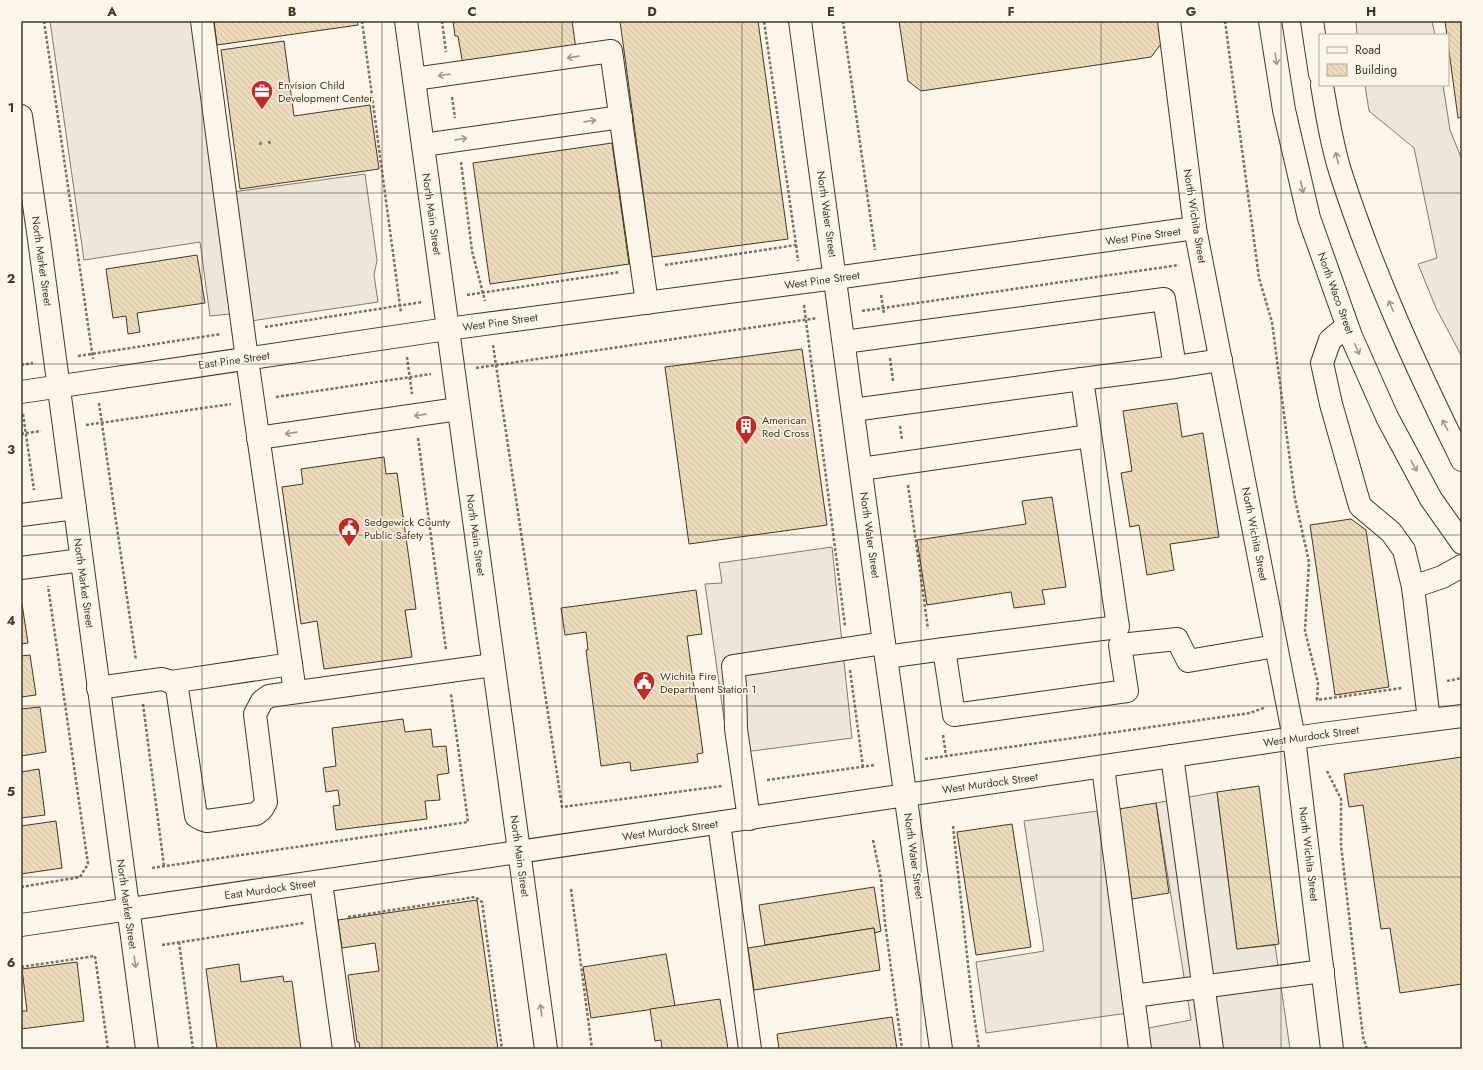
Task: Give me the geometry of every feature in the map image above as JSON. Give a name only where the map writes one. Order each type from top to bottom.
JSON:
[{"type":"street","points":[[202,21],[243,330],[295,692]]},
{"type":"street","name":"North Main Street","points":[[406,21],[546,1049]]},
{"type":"street","name":"North Water Street","points":[[800,21],[885,650],[941,1049]]},
{"type":"street","name":"North Wichita Street","points":[[1169,21],[1195,228],[1294,738],[1332,1049]]},
{"type":"street","name":"North Waco Street","points":[[1270,21],[1284,110],[1309,218],[1348,326],[1387,417],[1431,499],[1462,543]]},
{"type":"street","points":[[1312,21],[1319,67]]},
{"type":"street","points":[[414,79],[611,51],[647,303]]},
{"type":"street","points":[[1322,86],[1327,114],[1341,173],[1369,249],[1390,305],[1429,393],[1462,460]]},
{"type":"street","name":"North Market Street","points":[[21,116],[39,240],[127,910],[147,1049]]},
{"type":"street","points":[[423,145],[621,117]]},
{"type":"street","name":"West Pine Street","points":[[448,329],[801,283],[1195,228]]},
{"type":"street","points":[[844,342],[1164,299],[1175,367]]},
{"type":"street","points":[[1348,326],[1330,340],[1322,363],[1331,404],[1360,506],[1391,532],[1404,550],[1413,586],[1429,720]]},
{"type":"street","name":"East Pine Street","points":[[21,400],[58,386],[448,329]]},
{"type":"street","points":[[853,410],[1221,360]]},
{"type":"street","points":[[944,649],[954,715],[1126,691],[1082,379]]},
{"type":"street","points":[[258,438],[458,409]]},
{"type":"street","points":[[861,469],[1090,436]]},
{"type":"street","points":[[29,514],[74,508]]},
{"type":"street","points":[[21,568],[81,560]]},
{"type":"street","points":[[1413,586],[1442,577],[1462,566]]},
{"type":"street","points":[[749,819],[736,729],[733,666],[848,648],[885,650],[944,649],[1119,636],[1177,639],[1188,661],[1276,646]]},
{"type":"street","points":[[171,682],[291,664]]},
{"type":"street","points":[[98,688],[162,679],[171,682],[177,688],[196,816],[207,820],[256,814],[262,809],[266,802],[255,714],[262,701],[269,696],[494,665]]},
{"type":"street","name":"West Murdock Street","points":[[519,853],[1294,738],[1462,716]]},
{"type":"street","points":[[1172,756],[1212,1049]]},
{"type":"street","points":[[1103,767],[1140,1049]]},
{"type":"street","points":[[719,823],[750,1049]]},
{"type":"street","name":"East Murdock Street","points":[[21,926],[519,853]]},
{"type":"street","points":[[321,882],[344,1049]]},
{"type":"street","points":[[1133,996],[1323,971]]},
{"type":"path","points":[[44,21],[140,683],[164,866]]},
{"type":"path","points":[[442,21],[472,251],[483,292],[496,365],[562,807],[875,766]]},
{"type":"path","points":[[764,21],[806,320],[863,767]]},
{"type":"path","points":[[1225,21],[1259,278],[1272,322],[1295,499],[1309,562],[1305,631],[1318,683],[1317,700],[1425,685],[1462,678]]},
{"type":"path","points":[[21,365],[444,298],[796,245]]},
{"type":"path","points":[[21,434],[1184,264]]},
{"type":"path","points":[[21,400],[26,434],[29,514]]},
{"type":"path","points":[[21,887],[80,877],[88,864],[45,564]]},
{"type":"path","points":[[925,759],[1250,713],[1266,707]]},
{"type":"path","points":[[1327,772],[1340,799],[1342,853],[1363,1037],[1367,1049]]},
{"type":"path","points":[[152,868],[468,822]]},
{"type":"path","points":[[953,826],[972,1001],[979,1049]]},
{"type":"path","points":[[873,840],[881,879],[885,923],[902,1049]]},
{"type":"path","points":[[571,889],[592,1049]]},
{"type":"path","points":[[482,902],[502,1049]]},
{"type":"path","points":[[179,942],[193,1049]]},
{"type":"path","points":[[21,967],[95,956],[108,1049]]},
{"type":"shaded area","points":[[50,21],[194,21],[218,194],[365,174],[377,260],[374,275],[378,302],[231,324],[230,314],[210,316],[200,242],[84,260]]},
{"type":"shaded area","points":[[1356,21],[1432,21],[1435,34],[1357,34]]},
{"type":"shaded area","points":[[1365,86],[1443,86],[1450,130],[1462,160],[1462,357],[1436,308],[1418,264],[1437,258],[1414,148],[1369,111]]},
{"type":"shaded area","points":[[832,547],[852,738],[729,754],[705,584],[722,583],[719,563]]},
{"type":"shaded area","points":[[1217,792],[1237,949],[1275,945],[1290,1049],[1146,1049],[1143,1029],[1191,1020],[1156,803]]},
{"type":"shaded area","points":[[1097,811],[1128,1013],[986,1033],[976,962],[1044,951],[1024,821]]},
{"type":"building","points":[[214,21],[357,21],[358,25],[217,45]]},
{"type":"building","points":[[453,21],[572,21],[576,49],[463,65],[458,36],[455,36]]},
{"type":"building","points":[[620,21],[758,21],[788,239],[652,257]]},
{"type":"building","points":[[899,21],[1158,21],[1161,44],[1151,57],[921,91],[908,81]]},
{"type":"building","points":[[1445,21],[1462,21],[1462,117],[1458,118],[1449,51],[1449,34],[1447,34]]},
{"type":"building","name":"Envision Child Development Center","points":[[284,41],[294,116],[370,105],[379,169],[240,189],[221,50]]},
{"type":"building","points":[[612,143],[629,264],[490,284],[473,163]]},
{"type":"building","points":[[197,255],[205,303],[137,313],[140,332],[128,334],[126,316],[113,318],[106,269]]},
{"type":"building","name":"American Red Cross","points":[[802,349],[827,525],[689,544],[665,367]]},
{"type":"building","points":[[1177,403],[1182,437],[1203,433],[1219,537],[1170,544],[1174,570],[1147,575],[1139,525],[1130,527],[1121,473],[1132,471],[1123,411]]},
{"type":"building","name":"Sedgewick County Public Safety","points":[[384,457],[386,474],[397,473],[416,609],[405,610],[412,657],[324,669],[317,621],[301,624],[282,487],[303,484],[301,469]]},
{"type":"building","points":[[1052,497],[1066,587],[1042,590],[1045,604],[1014,608],[1011,592],[927,605],[917,540],[1026,524],[1022,501]]},
{"type":"building","points":[[1351,519],[1366,530],[1389,687],[1335,695],[1310,525]]},
{"type":"building","name":"Wichita Fire Department Station 1","points":[[696,590],[702,634],[687,636],[703,753],[697,754],[698,762],[631,771],[630,762],[601,766],[586,650],[588,650],[586,632],[565,635],[561,608]]},
{"type":"building","points":[[22,604],[28,643],[21,644],[21,605]]},
{"type":"building","points":[[30,655],[36,695],[21,697],[21,656]]},
{"type":"building","points":[[40,707],[46,752],[21,756],[21,709]]},
{"type":"building","points":[[403,719],[405,732],[431,729],[433,747],[446,746],[449,773],[437,775],[440,800],[425,801],[427,819],[336,830],[333,806],[340,805],[338,790],[326,792],[323,768],[336,766],[332,728]]},
{"type":"building","points":[[1462,757],[1462,984],[1400,993],[1390,928],[1381,929],[1363,805],[1349,807],[1344,774]]},
{"type":"building","points":[[39,769],[45,815],[21,818],[21,772]]},
{"type":"building","points":[[1259,786],[1279,944],[1237,949],[1217,792]]},
{"type":"building","points":[[1156,803],[1169,893],[1132,899],[1119,809]]},
{"type":"building","points":[[56,821],[62,868],[21,874],[21,826]]},
{"type":"building","points":[[1012,824],[1031,947],[976,955],[957,832]]},
{"type":"building","points":[[874,887],[881,931],[875,933],[874,928],[765,945],[759,905]]},
{"type":"building","points":[[477,900],[498,1049],[360,1049],[359,1042],[357,1042],[348,975],[379,971],[375,943],[342,948],[338,920]]},
{"type":"building","points":[[874,928],[880,970],[754,990],[748,948]]},
{"type":"building","points":[[666,954],[675,1006],[591,1018],[583,967]]},
{"type":"building","points":[[77,962],[84,1021],[21,1029],[21,1011],[27,1011],[22,969]]},
{"type":"building","points":[[239,964],[241,982],[283,976],[284,982],[292,981],[301,1049],[217,1049],[206,969]]},
{"type":"building","points":[[720,999],[728,1049],[662,1049],[661,1040],[655,1041],[650,1009]]},
{"type":"building","points":[[892,1017],[897,1049],[779,1049],[777,1034]]},
{"type":"place","name":"Envision Child Development Center","points":[[262,110]]},
{"type":"place","name":"American Red Cross","points":[[746,446]]},
{"type":"place","name":"Sedgewick County Public Safety","points":[[349,548]]},
{"type":"place","name":"Wichita Fire Department Station 1","points":[[644,702]]}]
